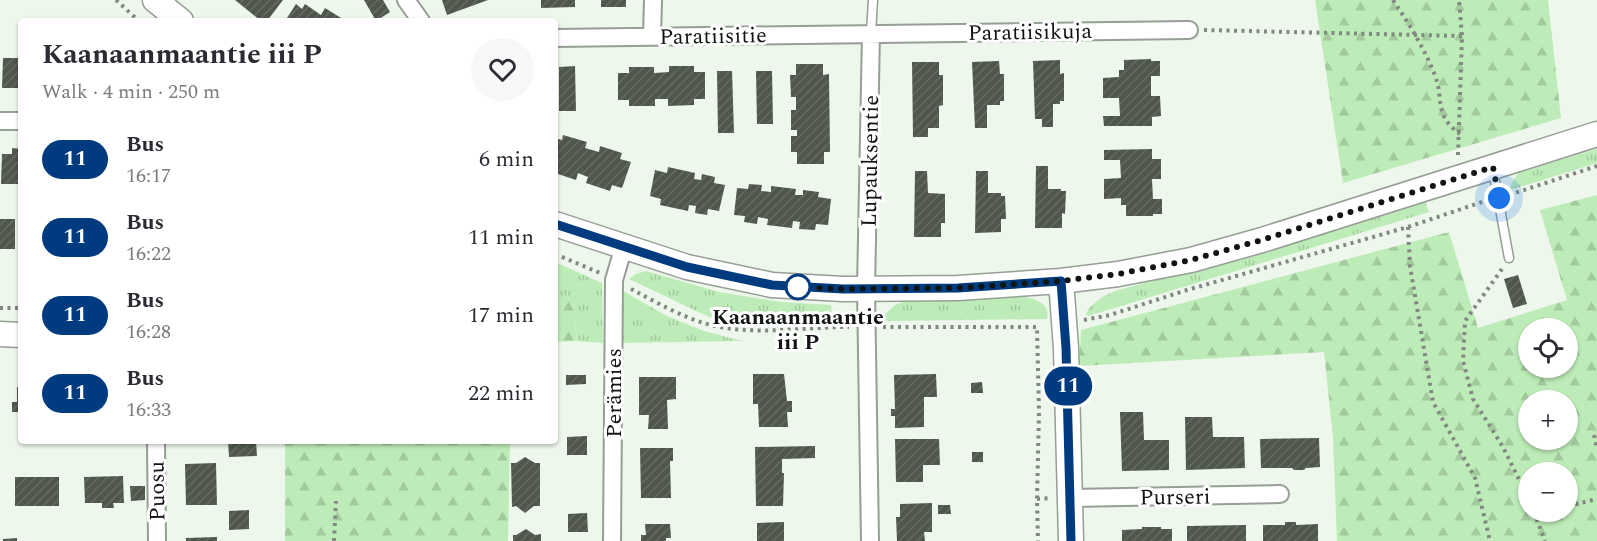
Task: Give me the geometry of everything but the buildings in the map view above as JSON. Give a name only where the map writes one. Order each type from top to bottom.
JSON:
[{"type":"street","points":[[155,0],[177,18]]},
{"type":"street","points":[[406,0],[419,18]]},
{"type":"street","points":[[652,36],[653,0]]},
{"type":"street","name":"Paratiisikuja","points":[[871,33],[1189,30]]},
{"type":"street","name":"Paratiisitie","points":[[558,38],[871,33]]},
{"type":"street","name":"Lupauksentie","points":[[866,289],[871,33]]},
{"type":"street","points":[[0,121],[18,121]]},
{"type":"street","points":[[558,225],[687,267],[745,281],[789,287],[958,288],[1061,281],[1118,274],[1191,260],[1262,240],[1597,134]]},
{"type":"street","name":"Perämies","points":[[612,541],[614,280],[624,246]]},
{"type":"street","points":[[1061,281],[1065,324],[1071,541]]},
{"type":"street","points":[[866,289],[870,541]]},
{"type":"street","points":[[0,334],[18,334]]},
{"type":"street","name":"Puosu","points":[[156,444],[157,541]]},
{"type":"street","name":"Purseri","points":[[1071,498],[1280,494]]},
{"type":"lane","points":[[871,33],[873,0]]},
{"type":"lane","points":[[1493,167],[1509,258]]},
{"type":"path","points":[[116,0],[136,18]]},
{"type":"path","points":[[1393,0],[1417,35],[1436,76],[1441,108],[1448,125],[1460,134]]},
{"type":"path","points":[[1458,156],[1462,36],[1459,0]]},
{"type":"path","points":[[1189,30],[1462,36]]},
{"type":"path","points":[[1037,327],[1110,315],[1187,290],[1407,227],[1472,204],[1499,198],[1597,166]]},
{"type":"path","points":[[1407,227],[1410,266],[1434,402],[1475,478],[1490,541]]},
{"type":"path","points":[[1509,258],[1465,321],[1463,361],[1473,399],[1503,447],[1518,478]]},
{"type":"path","points":[[0,308],[18,308]]},
{"type":"path","points":[[1594,435],[1597,449]]},
{"type":"path","points":[[1578,504],[1597,499]]},
{"type":"path","points":[[334,541],[336,501]]},
{"type":"path","points":[[1538,522],[1545,541]]},
{"type":"green space","points":[[1315,0],[1548,0],[1561,118],[1343,183]]},
{"type":"green space","points":[[1597,149],[1597,163],[1510,190],[1519,172]]},
{"type":"green space","points":[[1597,195],[1597,541],[1337,541],[1333,438],[1324,352],[1079,366],[1081,330],[1449,232],[1478,328],[1567,300],[1540,210]]},
{"type":"green space","points":[[1424,199],[1429,212],[1088,316],[1086,314],[1089,308],[1102,297],[1115,291]]},
{"type":"green space","points":[[558,263],[602,283],[603,343],[577,341],[573,302],[558,300]]},
{"type":"green space","points":[[646,271],[719,292],[781,302],[831,305],[832,321],[778,324],[709,317],[629,279]]},
{"type":"green space","points":[[623,291],[667,316],[704,331],[742,341],[621,343]]},
{"type":"green space","points":[[1022,296],[1037,300],[1044,305],[1047,309],[1047,319],[884,321],[880,319],[895,305],[907,300]]},
{"type":"green space","points":[[558,300],[573,301],[577,341],[558,342]]},
{"type":"green space","points":[[285,444],[510,444],[508,541],[285,541]]},
{"type":"bus line","name":"11","points":[[558,225],[687,267],[772,285],[843,289],[958,288],[1061,281],[1066,348],[1071,541]]},
{"type":"place","name":"Kaanaanmaantie iii P","points":[[798,287]]},
{"type":"route","points":[[798,287],[958,288],[1061,281],[1118,274],[1191,260],[1262,240],[1493,167],[1499,198]]}]
